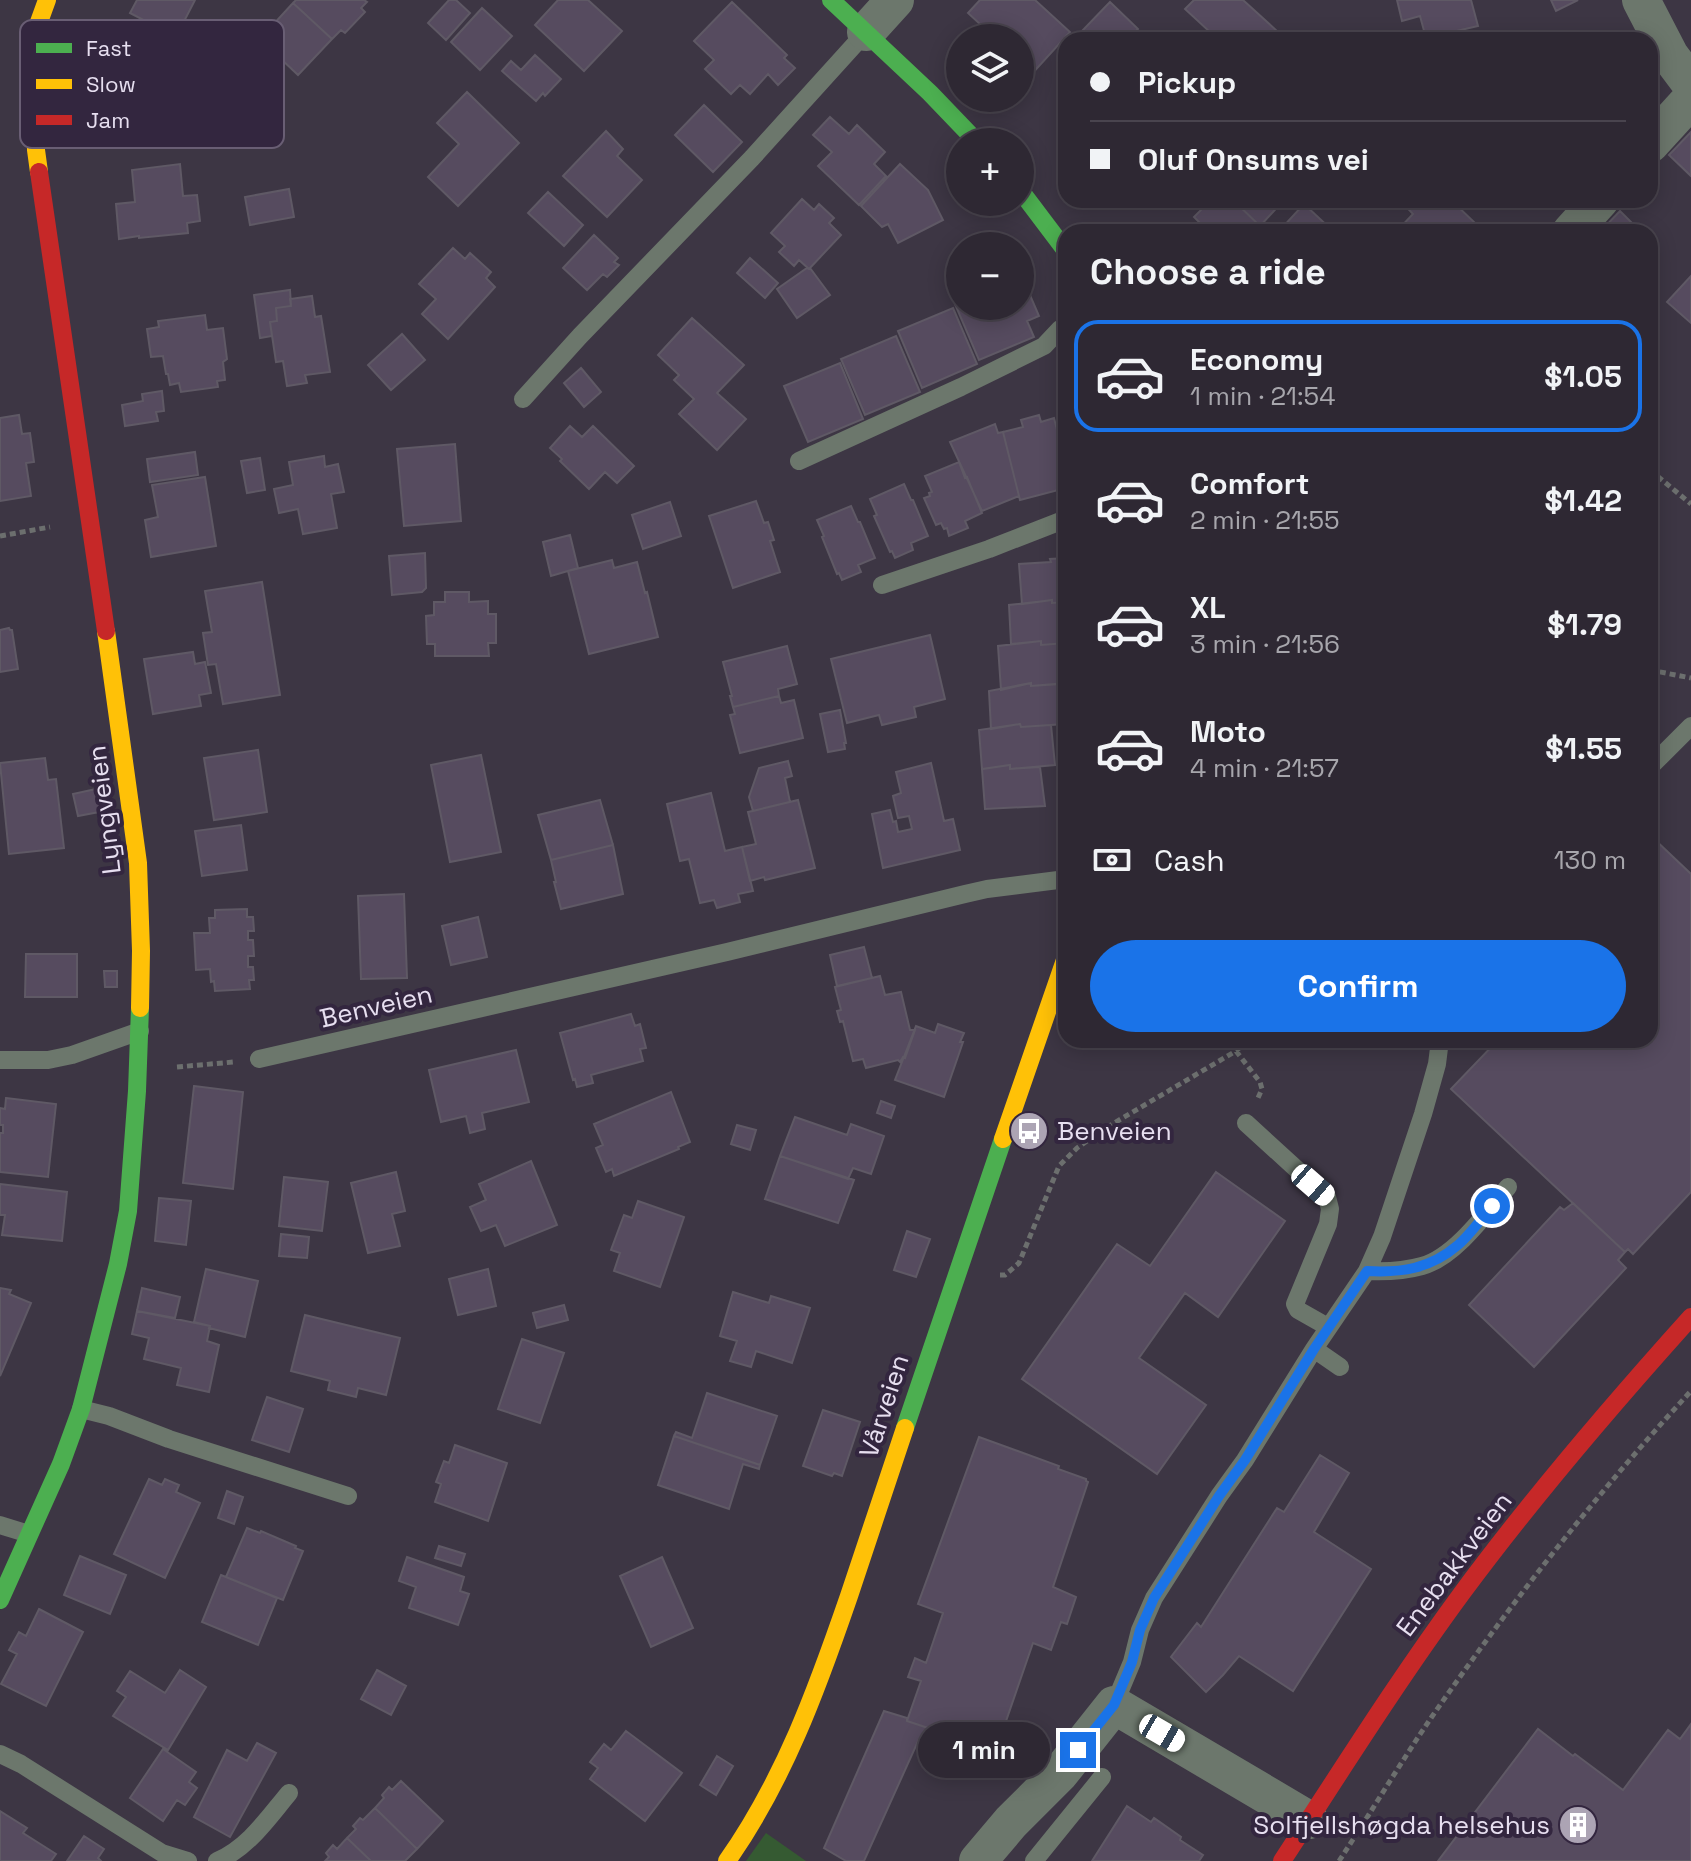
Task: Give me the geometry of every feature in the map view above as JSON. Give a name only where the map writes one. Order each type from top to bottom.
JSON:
[{"type":"street","name":"Lyngveien","points":[[40,20],[47,0]]},
{"type":"street","points":[[831,0],[964,128]]},
{"type":"street","points":[[866,32],[895,0]]},
{"type":"street","points":[[1641,0],[1658,32]]},
{"type":"street","points":[[1658,33],[1670,56],[1691,84]]},
{"type":"street","points":[[1658,135],[1691,99]]},
{"type":"street","name":"Lyngveien","points":[[0,1600],[61,1464],[81,1409],[124,1238],[140,1031],[138,863],[36,148]]},
{"type":"street","points":[[1578,224],[1593,208]]},
{"type":"street","points":[[1034,209],[1058,240]]},
{"type":"street","name":"Vårveien","points":[[727,1861],[772,1789],[802,1725],[839,1625],[1058,980]]},
{"type":"street","name":"Enebakkveien","points":[[1282,1861],[1382,1706],[1463,1592],[1547,1485],[1691,1317]]},
{"type":"street","points":[[991,1856],[1011,1822],[1060,1773],[1114,1705],[1309,1820]]},
{"type":"lane","points":[[523,399],[588,327],[752,158],[866,32]]},
{"type":"lane","points":[[799,461],[1044,346],[1058,331]]},
{"type":"lane","points":[[882,585],[1058,522]]},
{"type":"lane","points":[[1658,759],[1691,726]]},
{"type":"lane","name":"Benveien","points":[[259,1059],[987,889],[1058,880]]},
{"type":"lane","points":[[0,1060],[48,1060],[72,1055],[140,1031]]},
{"type":"lane","points":[[1114,1705],[1154,1598],[1367,1271],[1382,1237],[1423,1114],[1439,1048]]},
{"type":"lane","points":[[1246,1123],[1327,1197],[1330,1209],[1328,1224],[1295,1304],[1298,1310],[1328,1327]]},
{"type":"lane","points":[[1367,1271],[1391,1272],[1426,1266],[1458,1245],[1508,1187]]},
{"type":"lane","points":[[1314,1349],[1340,1367]]},
{"type":"lane","points":[[81,1409],[348,1496]]},
{"type":"lane","points":[[0,1525],[29,1534]]},
{"type":"lane","points":[[0,1754],[33,1771],[162,1853],[188,1861]]},
{"type":"lane","points":[[1034,1861],[1102,1777]]},
{"type":"lane","points":[[217,1861],[231,1855],[251,1838],[289,1793]]},
{"type":"path","points":[[1658,477],[1691,504]]},
{"type":"path","points":[[0,536],[88,518]]},
{"type":"path","points":[[1658,672],[1691,678]]},
{"type":"path","points":[[996,1275],[1005,1275],[1019,1263],[1059,1166],[1077,1148],[1239,1048]]},
{"type":"path","points":[[1236,1051],[1262,1089],[1246,1123]]},
{"type":"path","points":[[1339,1861],[1430,1720],[1490,1637],[1584,1515],[1691,1391]]},
{"type":"green space","points":[[766,1833],[806,1861],[746,1861]]},
{"type":"building","points":[[137,0],[195,0],[185,20],[143,20],[130,13]]},
{"type":"building","points":[[296,0],[367,2],[361,8],[365,12],[345,33],[341,30],[332,39],[293,3]]},
{"type":"building","points":[[449,0],[456,0],[470,13],[446,40],[428,23]]},
{"type":"building","points":[[558,0],[588,0],[622,31],[584,71],[535,25]]},
{"type":"building","points":[[980,0],[1035,0],[1070,32],[1058,32],[1058,45],[1034,72],[1034,24],[980,24],[968,13]]},
{"type":"building","points":[[1194,0],[1243,0],[1277,31],[1210,32],[1185,9]]},
{"type":"building","points":[[1397,0],[1471,0],[1478,26],[1452,32],[1424,32],[1420,16],[1402,21]]},
{"type":"building","points":[[1551,0],[1578,0],[1556,11]]},
{"type":"building","points":[[732,2],[787,55],[784,58],[795,68],[778,85],[768,74],[750,94],[740,85],[731,94],[705,69],[714,60],[694,41]]},
{"type":"building","points":[[1110,2],[1138,29],[1135,32],[1082,31]]},
{"type":"building","points":[[293,3],[332,39],[298,75],[284,62],[284,20],[277,20]]},
{"type":"building","points":[[482,8],[512,36],[480,70],[451,42]]},
{"type":"building","points":[[535,55],[561,79],[536,101],[502,71],[511,61],[521,70]]},
{"type":"building","points":[[467,92],[519,143],[458,206],[428,177],[459,144],[437,123]]},
{"type":"building","points":[[704,105],[742,142],[713,172],[675,135]]},
{"type":"building","points":[[830,117],[849,134],[857,125],[885,152],[874,164],[886,176],[859,205],[818,166],[832,152],[813,135]]},
{"type":"building","points":[[606,131],[623,149],[617,156],[642,180],[607,217],[563,176]]},
{"type":"building","points":[[1691,132],[1691,176],[1669,155]]},
{"type":"building","points":[[180,164],[183,196],[197,195],[200,221],[187,223],[188,233],[119,239],[116,204],[135,202],[132,170]]},
{"type":"building","points":[[900,164],[928,190],[943,220],[898,243],[888,224],[882,227],[861,206]]},
{"type":"building","points":[[289,189],[294,217],[250,225],[245,197]]},
{"type":"building","points":[[548,192],[583,225],[564,246],[528,213]]},
{"type":"building","points":[[802,199],[814,210],[819,204],[834,218],[829,223],[841,235],[809,269],[799,260],[794,266],[779,252],[785,246],[771,233]]},
{"type":"building","points":[[1203,208],[1241,208],[1258,224],[1201,224],[1194,217]]},
{"type":"building","points":[[1241,208],[1277,208],[1262,224],[1258,224]]},
{"type":"building","points":[[1300,208],[1308,208],[1325,224],[1286,224]]},
{"type":"building","points":[[1407,208],[1459,208],[1474,222],[1404,224],[1413,214]]},
{"type":"building","points":[[1620,211],[1633,224],[1608,224]]},
{"type":"building","points":[[594,235],[618,258],[614,262],[619,265],[607,277],[603,274],[587,290],[563,268]]},
{"type":"building","points":[[453,248],[465,259],[470,253],[491,272],[486,278],[495,287],[448,339],[422,314],[436,299],[419,284]]},
{"type":"building","points":[[750,258],[778,283],[765,298],[737,273]]},
{"type":"building","points":[[807,268],[830,295],[797,318],[777,289]]},
{"type":"building","points":[[1691,276],[1691,323],[1667,302]]},
{"type":"building","points":[[290,290],[291,306],[276,308],[277,321],[270,322],[272,336],[260,338],[254,295]]},
{"type":"building","points":[[312,296],[315,317],[321,316],[330,372],[305,375],[307,383],[287,386],[283,361],[276,362],[270,322],[277,321],[276,308],[291,306],[290,299]]},
{"type":"building","points":[[946,311],[946,320],[958,320],[977,364],[922,388],[898,331]]},
{"type":"building","points":[[205,315],[207,330],[223,328],[227,359],[223,362],[225,380],[217,381],[218,387],[181,392],[179,383],[170,385],[163,356],[151,357],[147,329],[159,327],[158,321]]},
{"type":"building","points":[[692,318],[744,365],[717,393],[746,419],[717,450],[679,414],[694,399],[674,380],[679,375],[658,355]]},
{"type":"building","points":[[962,320],[1029,320],[1027,321],[1034,337],[979,360]]},
{"type":"building","points":[[402,334],[425,360],[391,390],[368,365]]},
{"type":"building","points":[[896,336],[920,392],[865,415],[841,359]]},
{"type":"building","points":[[840,363],[863,419],[808,442],[784,386]]},
{"type":"building","points":[[581,368],[601,392],[584,407],[564,383]]},
{"type":"building","points":[[162,391],[164,411],[156,412],[158,421],[125,426],[122,405],[143,401],[142,394]]},
{"type":"building","points":[[19,415],[22,434],[30,433],[34,462],[26,463],[31,496],[0,501],[0,418]]},
{"type":"building","points":[[1039,415],[1041,422],[1054,418],[1058,434],[1058,490],[1020,500],[1003,432],[1023,427],[1021,420]]},
{"type":"building","points":[[995,424],[998,433],[1003,432],[1019,496],[982,511],[950,442]]},
{"type":"building","points":[[570,426],[582,437],[593,426],[634,466],[617,483],[605,472],[589,489],[550,448]]},
{"type":"building","points":[[455,444],[461,521],[404,526],[397,449]]},
{"type":"building","points":[[195,452],[198,475],[150,482],[147,459]]},
{"type":"building","points":[[324,456],[325,467],[338,464],[344,492],[331,494],[337,528],[303,534],[298,509],[279,513],[274,489],[293,485],[289,462]]},
{"type":"building","points":[[260,458],[265,490],[247,493],[241,461]]},
{"type":"building","points":[[959,462],[982,513],[965,521],[968,528],[949,536],[947,528],[944,529],[941,523],[936,525],[924,498],[932,492],[925,476]]},
{"type":"building","points":[[205,477],[216,546],[151,557],[145,520],[158,517],[152,485]]},
{"type":"building","points":[[904,484],[928,536],[911,543],[913,550],[895,558],[874,516],[877,515],[870,499]]},
{"type":"building","points":[[756,501],[764,523],[768,522],[774,540],[770,541],[780,572],[733,588],[709,516]]},
{"type":"building","points":[[670,502],[681,536],[643,549],[632,515]]},
{"type":"building","points":[[851,506],[875,558],[858,565],[861,572],[842,580],[817,520]]},
{"type":"building","points":[[570,535],[578,568],[551,576],[543,542]]},
{"type":"building","points":[[425,553],[426,588],[422,592],[392,595],[389,556]]},
{"type":"building","points":[[1058,558],[1058,603],[1052,603],[1052,600],[1022,604],[1019,564],[1051,562],[1050,559]]},
{"type":"building","points":[[612,560],[614,568],[637,562],[658,637],[589,654],[568,571]]},
{"type":"building","points":[[262,582],[280,695],[223,704],[216,664],[208,665],[203,633],[212,632],[205,591]]},
{"type":"building","points":[[445,592],[469,592],[469,602],[488,601],[488,614],[496,614],[496,643],[488,643],[489,656],[435,656],[435,644],[427,644],[426,616],[434,615],[434,602],[445,602]]},
{"type":"building","points":[[1052,600],[1052,603],[1058,603],[1058,644],[1041,645],[1041,641],[1011,644],[1009,605]]},
{"type":"building","points":[[0,630],[12,630],[18,669],[0,672]]},
{"type":"building","points":[[930,635],[945,699],[914,707],[916,717],[882,725],[879,715],[847,723],[831,659]]},
{"type":"building","points":[[1041,641],[1041,645],[1058,644],[1058,684],[1031,686],[1031,683],[1001,690],[998,646]]},
{"type":"building","points":[[787,646],[797,684],[778,689],[779,696],[733,707],[723,662]]},
{"type":"building","points":[[193,652],[195,664],[205,662],[211,693],[199,695],[201,706],[153,714],[144,659]]},
{"type":"building","points":[[1031,683],[1031,686],[1058,684],[1058,724],[1021,727],[1020,724],[991,729],[989,691]]},
{"type":"building","points":[[779,696],[781,703],[794,700],[803,738],[740,753],[730,715],[735,714],[733,707]]},
{"type":"building","points":[[840,710],[845,749],[828,752],[820,714]]},
{"type":"building","points":[[1020,724],[1021,727],[1051,725],[1055,765],[1010,769],[1010,765],[982,769],[979,730]]},
{"type":"building","points":[[258,750],[267,812],[214,820],[204,758]]},
{"type":"building","points":[[481,755],[501,852],[450,862],[431,765]]},
{"type":"building","points":[[45,758],[48,780],[56,779],[64,848],[9,854],[0,763]]},
{"type":"building","points":[[788,761],[792,776],[785,778],[790,802],[753,811],[749,797],[759,768]]},
{"type":"building","points":[[931,763],[944,821],[953,819],[960,850],[883,868],[872,814],[890,810],[898,832],[912,829],[909,816],[898,818],[893,796],[901,793],[896,772]]},
{"type":"building","points":[[1010,765],[1010,769],[1040,767],[1045,806],[985,809],[982,769]]},
{"type":"building","points":[[105,787],[110,810],[78,816],[73,794]]},
{"type":"building","points":[[711,793],[725,851],[742,847],[753,891],[738,894],[740,902],[717,908],[714,900],[700,903],[689,859],[680,861],[667,804]]},
{"type":"building","points":[[600,800],[613,845],[551,860],[538,815]]},
{"type":"building","points":[[798,800],[815,868],[750,881],[742,847],[756,844],[748,812]]},
{"type":"building","points":[[241,825],[247,870],[202,876],[195,831]]},
{"type":"building","points":[[1658,843],[1691,874],[1691,1192],[1633,1254],[1628,1249],[1625,1252],[1451,1089],[1490,1048],[1658,1048]]},
{"type":"building","points":[[613,845],[623,894],[561,909],[551,860]]},
{"type":"building","points":[[404,894],[407,978],[361,979],[358,896]]},
{"type":"building","points":[[247,909],[247,917],[253,917],[254,931],[248,931],[248,940],[253,940],[254,956],[248,956],[248,967],[253,967],[254,980],[249,980],[250,989],[215,991],[210,969],[196,970],[194,933],[210,933],[209,918],[215,918],[215,910]]},
{"type":"building","points":[[478,917],[487,957],[451,965],[442,926]]},
{"type":"building","points":[[864,947],[872,978],[837,986],[830,955]]},
{"type":"building","points":[[26,954],[77,954],[77,997],[25,997]]},
{"type":"building","points":[[104,971],[117,971],[117,987],[105,987]]},
{"type":"building","points":[[880,976],[885,995],[901,992],[910,1030],[915,1030],[905,1058],[900,1062],[866,1068],[863,1059],[853,1061],[843,1021],[840,1022],[837,1011],[841,1010],[835,987]]},
{"type":"building","points":[[631,1014],[635,1026],[640,1024],[646,1048],[640,1049],[643,1061],[591,1075],[593,1083],[577,1087],[560,1033]]},
{"type":"building","points":[[938,1024],[964,1033],[944,1097],[895,1080],[916,1026],[935,1033]]},
{"type":"building","points":[[516,1050],[529,1102],[482,1113],[485,1129],[470,1133],[466,1116],[441,1122],[429,1070]]},
{"type":"building","points":[[194,1086],[243,1092],[233,1189],[183,1183]]},
{"type":"building","points":[[671,1092],[690,1142],[614,1176],[612,1169],[606,1172],[596,1148],[603,1145],[594,1124]]},
{"type":"building","points":[[6,1098],[56,1104],[48,1177],[0,1172],[0,1133],[3,1133],[3,1125],[0,1125],[0,1108],[5,1109]]},
{"type":"building","points":[[881,1101],[895,1106],[891,1118],[877,1113]]},
{"type":"building","points":[[795,1117],[847,1135],[851,1124],[884,1136],[871,1174],[853,1168],[848,1179],[780,1156]]},
{"type":"building","points":[[737,1125],[756,1130],[750,1150],[731,1144]]},
{"type":"building","points":[[780,1156],[854,1180],[838,1223],[765,1199]]},
{"type":"building","points":[[531,1161],[557,1225],[505,1246],[496,1225],[481,1231],[470,1207],[486,1200],[479,1184]]},
{"type":"building","points":[[396,1172],[405,1211],[392,1214],[400,1246],[368,1253],[351,1183]]},
{"type":"building","points":[[1216,1172],[1285,1221],[1218,1317],[1185,1293],[1139,1358],[1206,1405],[1157,1474],[1022,1379],[1117,1244],[1150,1266]]},
{"type":"building","points":[[284,1177],[328,1182],[322,1231],[279,1226]]},
{"type":"building","points":[[0,1184],[67,1192],[62,1241],[2,1235],[5,1215],[0,1215]]},
{"type":"building","points":[[159,1198],[191,1201],[186,1245],[155,1241]]},
{"type":"building","points":[[638,1201],[684,1217],[660,1287],[614,1271],[620,1253],[611,1250],[624,1215],[632,1218]]},
{"type":"building","points":[[1573,1203],[1625,1252],[1618,1260],[1626,1268],[1534,1367],[1469,1305],[1560,1207],[1564,1210]]},
{"type":"building","points":[[907,1231],[930,1239],[916,1277],[894,1270]]},
{"type":"building","points":[[281,1234],[309,1237],[307,1258],[279,1256]]},
{"type":"building","points":[[206,1269],[258,1281],[245,1337],[194,1322]]},
{"type":"building","points":[[488,1269],[496,1306],[458,1315],[449,1279]]},
{"type":"building","points":[[0,1288],[11,1290],[9,1294],[31,1303],[0,1376]]},
{"type":"building","points":[[142,1288],[180,1297],[175,1318],[137,1311]]},
{"type":"building","points":[[733,1292],[769,1303],[771,1296],[810,1308],[792,1363],[756,1351],[751,1367],[730,1361],[737,1341],[720,1336]]},
{"type":"building","points":[[564,1305],[568,1320],[537,1328],[533,1313]]},
{"type":"building","points":[[137,1311],[210,1326],[207,1341],[219,1345],[209,1392],[177,1385],[181,1368],[144,1359],[149,1338],[132,1334]]},
{"type":"building","points":[[305,1315],[400,1338],[386,1395],[358,1388],[356,1397],[328,1390],[330,1381],[291,1371]]},
{"type":"building","points":[[522,1339],[564,1353],[540,1423],[498,1409]]},
{"type":"building","points":[[707,1393],[777,1416],[760,1465],[674,1436],[676,1432],[692,1438]]},
{"type":"building","points":[[267,1397],[303,1409],[289,1452],[252,1440]]},
{"type":"building","points":[[823,1410],[860,1422],[842,1476],[834,1473],[832,1476],[803,1466]]},
{"type":"building","points":[[674,1436],[760,1465],[759,1469],[743,1464],[729,1509],[658,1485]]},
{"type":"building","points":[[979,1437],[1059,1466],[1058,1469],[1088,1482],[1053,1587],[1076,1597],[1067,1624],[1061,1622],[1051,1650],[1033,1643],[996,1750],[907,1721],[921,1681],[908,1677],[915,1658],[926,1663],[943,1613],[918,1604]]},
{"type":"building","points":[[455,1445],[507,1463],[488,1521],[435,1502],[441,1484],[436,1482],[444,1461],[449,1463]]},
{"type":"building","points":[[1320,1455],[1349,1473],[1314,1532],[1371,1569],[1293,1691],[1239,1656],[1206,1692],[1171,1657],[1197,1623],[1201,1627],[1277,1508],[1284,1512]]},
{"type":"building","points":[[149,1479],[162,1485],[165,1479],[179,1485],[176,1492],[200,1503],[165,1578],[114,1554]]},
{"type":"building","points":[[227,1491],[243,1497],[234,1524],[218,1518]]},
{"type":"building","points":[[247,1528],[261,1531],[303,1551],[283,1600],[226,1577]]},
{"type":"building","points":[[439,1546],[465,1554],[461,1566],[435,1558]]},
{"type":"building","points":[[80,1556],[126,1575],[110,1614],[64,1595]]},
{"type":"building","points":[[407,1557],[464,1577],[460,1591],[469,1594],[458,1625],[409,1608],[416,1587],[399,1581]]},
{"type":"building","points":[[662,1557],[693,1628],[651,1647],[620,1576]]},
{"type":"building","points":[[221,1575],[277,1598],[258,1645],[202,1622]]},
{"type":"building","points":[[39,1609],[83,1632],[46,1706],[1,1684],[17,1654],[9,1650],[19,1632],[26,1636]]},
{"type":"building","points":[[180,1670],[206,1687],[168,1750],[113,1716],[126,1697],[117,1691],[130,1671],[165,1693]]},
{"type":"building","points":[[377,1670],[406,1686],[391,1715],[361,1699]]},
{"type":"building","points":[[884,1711],[937,1731],[933,1745],[919,1739],[864,1861],[846,1861],[824,1848]]},
{"type":"building","name":"Solfjellshøgda helsehus","points":[[1691,1724],[1691,1861],[1438,1861],[1538,1729],[1623,1790],[1668,1730],[1680,1739]]},
{"type":"building","points":[[626,1731],[682,1773],[645,1821],[590,1779],[598,1768],[590,1762],[604,1744],[611,1750]]},
{"type":"building","points":[[257,1743],[276,1753],[230,1837],[194,1817],[227,1750],[247,1761]]},
{"type":"building","points":[[163,1749],[196,1772],[189,1782],[197,1788],[185,1805],[177,1800],[163,1821],[130,1798]]},
{"type":"building","points":[[717,1756],[733,1766],[716,1795],[700,1785]]},
{"type":"building","points":[[401,1781],[443,1821],[417,1849],[375,1808],[389,1787],[392,1790]]},
{"type":"building","points":[[1127,1806],[1151,1822],[1154,1818],[1181,1837],[1180,1840],[1203,1855],[1199,1861],[1092,1861]]},
{"type":"building","points":[[375,1808],[417,1849],[405,1861],[371,1861],[347,1838],[356,1829],[353,1826],[360,1818],[363,1820]]},
{"type":"building","points":[[0,1811],[27,1828],[23,1833],[56,1854],[51,1861],[0,1861]]},
{"type":"building","points":[[84,1836],[104,1849],[98,1858],[101,1861],[67,1861]]},
{"type":"building","points":[[347,1838],[371,1861],[325,1861],[329,1857],[326,1853],[333,1845],[337,1849]]},
{"type":"traffic: fast","points":[[831,0],[964,128]]},
{"type":"traffic: fast","points":[[1034,209],[1058,240]]},
{"type":"traffic: fast","points":[[0,1600],[61,1464],[81,1409],[118,1264],[128,1211],[140,1008]]},
{"type":"traffic: fast","points":[[905,1428],[1003,1139]]},
{"type":"traffic: slow","points":[[40,20],[47,0]]},
{"type":"traffic: slow","points":[[36,148],[39,172]]},
{"type":"traffic: slow","points":[[106,631],[138,863],[140,1008]]},
{"type":"traffic: slow","points":[[1003,1139],[1058,980]]},
{"type":"traffic: slow","points":[[727,1861],[766,1798],[811,1699],[905,1428]]},
{"type":"traffic: jam","points":[[39,172],[106,631]]},
{"type":"traffic: jam","points":[[1282,1861],[1392,1692],[1462,1593],[1573,1452],[1691,1317]]},
{"type":"place","name":"Benveien","points":[[1029,1131]]},
{"type":"place","name":"Solfjellshøgda helsehus","points":[[1578,1825]]},
{"type":"route","points":[[1078,1750],[1114,1705],[1154,1598],[1367,1271],[1391,1272],[1426,1266],[1458,1245],[1492,1206]]}]
